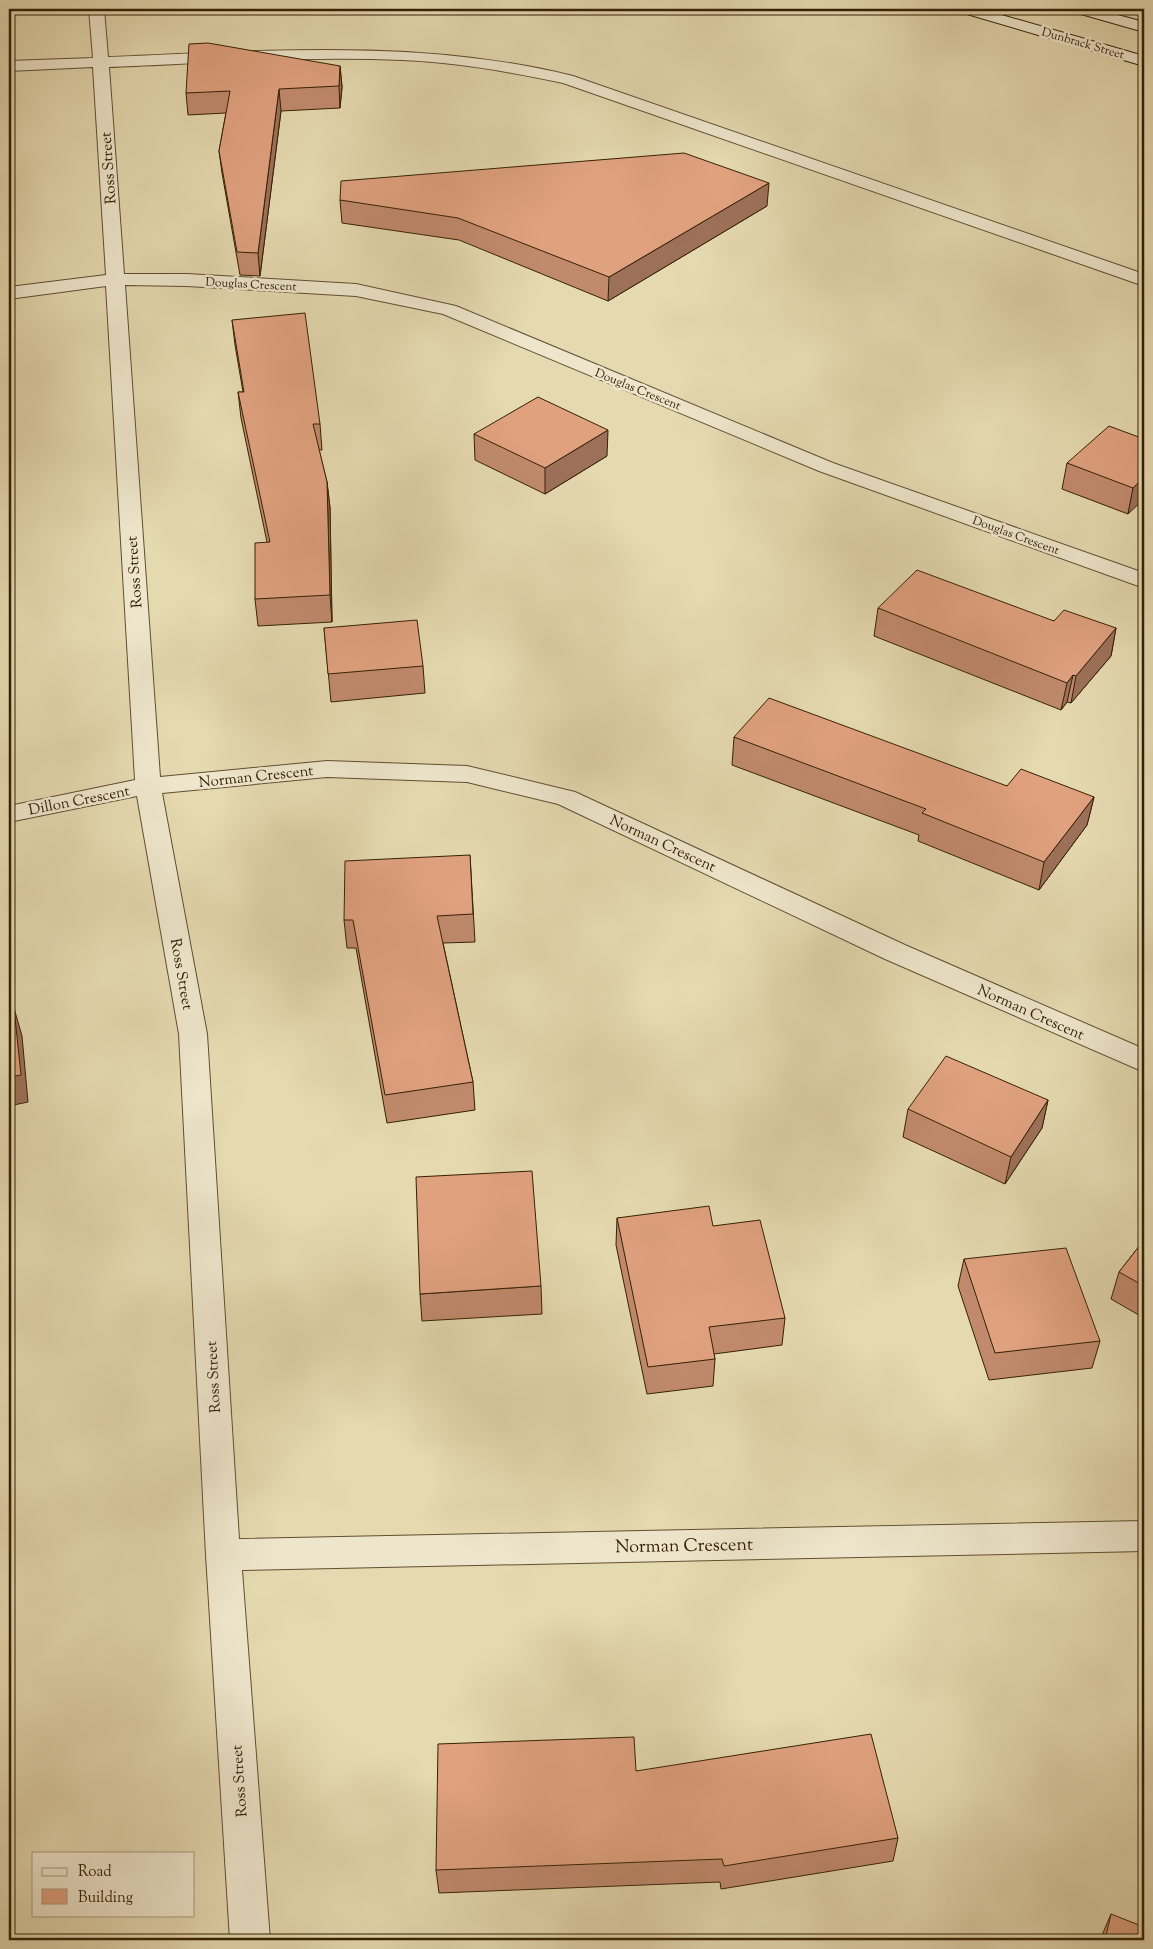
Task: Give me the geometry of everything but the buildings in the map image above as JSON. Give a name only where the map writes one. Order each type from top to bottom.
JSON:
[{"type":"street","name":"Ross Street","points":[[96,9],[102,62],[148,786],[193,1034],[223,1554],[250,1940]]},
{"type":"street","name":"Dunbrack Street","points":[[964,9],[1144,61]]},
{"type":"street","points":[[1079,9],[1144,27]]},
{"type":"street","points":[[9,66],[304,54],[403,55],[502,66],[567,79],[1144,280]]},
{"type":"street","points":[[9,293],[115,279]]},
{"type":"street","name":"Douglas Crescent","points":[[115,279],[187,280],[356,290],[449,310],[826,467],[1144,581]]},
{"type":"street","name":"Norman Crescent","points":[[148,786],[327,769],[467,774],[566,798],[895,952],[1144,1061]]},
{"type":"street","name":"Dillon Crescent","points":[[9,814],[148,786]]},
{"type":"street","name":"Norman Crescent","points":[[223,1554],[1144,1536]]}]
